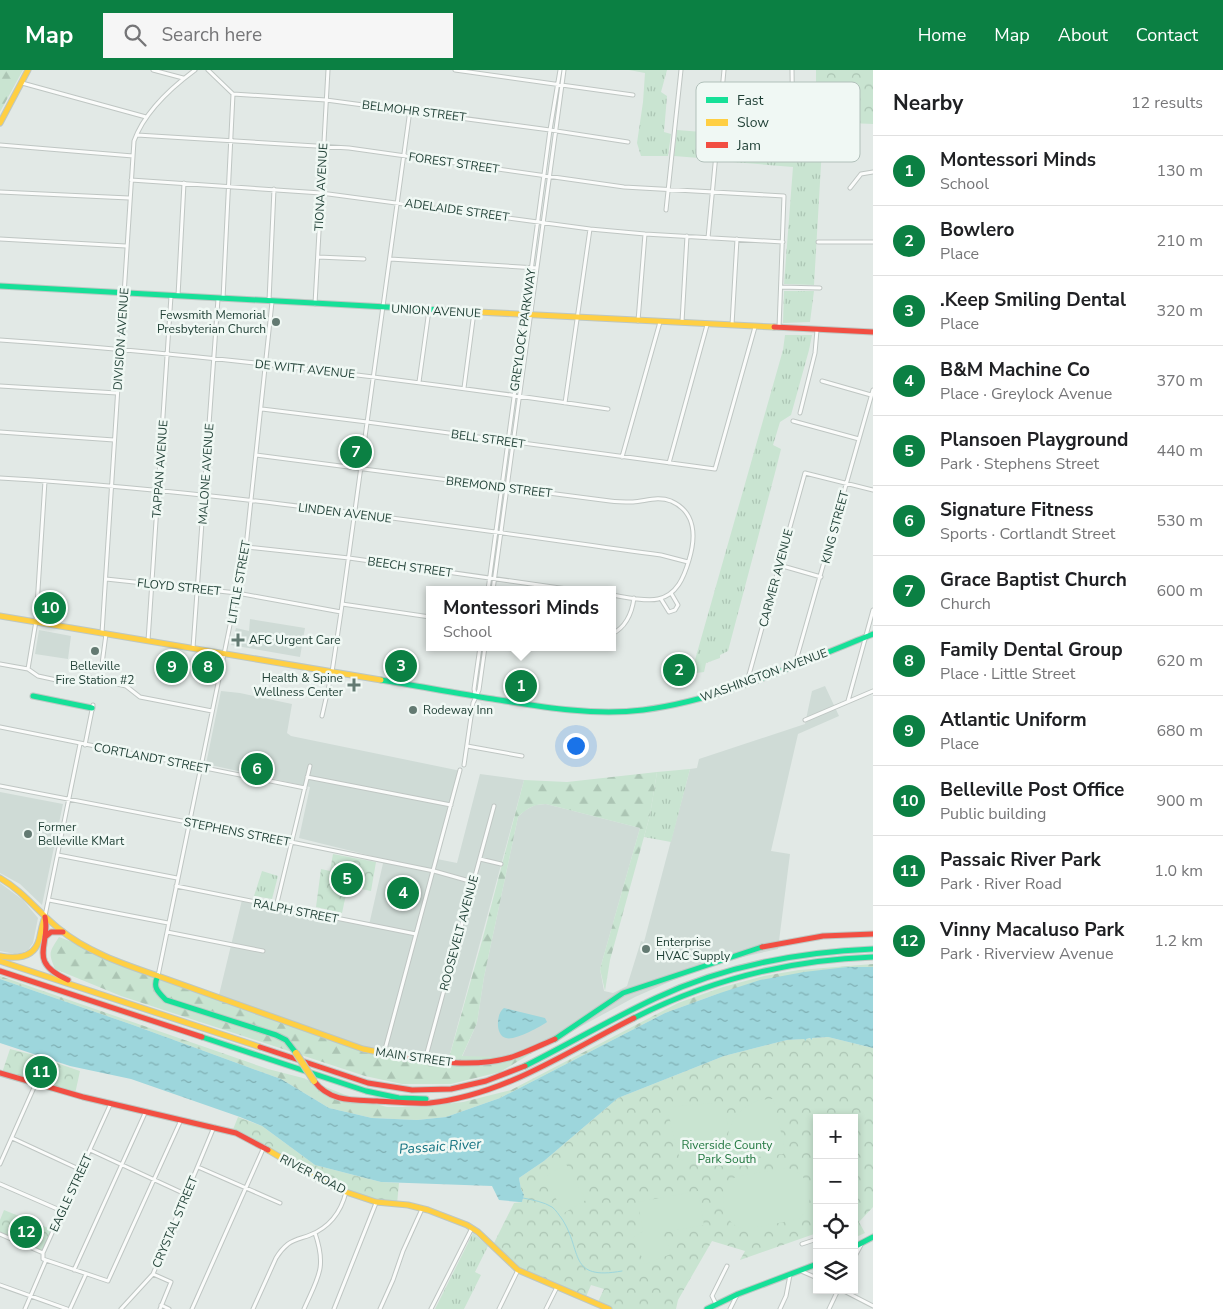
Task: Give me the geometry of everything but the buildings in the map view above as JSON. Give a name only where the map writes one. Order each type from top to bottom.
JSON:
[{"type":"main road","points":[[0,123],[28,70]]},
{"type":"main road","name":"UNION AVENUE","points":[[0,286],[383,308],[873,332]]},
{"type":"main road","name":"WASHINGTON AVENUE","points":[[0,616],[565,710],[622,711],[685,703],[747,683],[873,634]]},
{"type":"main road","points":[[33,696],[93,707]]},
{"type":"main road","name":"MAIN STREET","points":[[0,878],[16,888],[63,932],[101,954],[343,1042],[384,1054],[464,1064],[511,1057],[549,1042],[613,998],[632,989],[759,947],[805,938],[845,934],[873,934]]},
{"type":"main road","points":[[45,917],[47,924],[42,945],[42,955],[51,970],[60,976],[145,1009]]},
{"type":"main road","points":[[0,956],[17,958],[30,954],[38,944],[45,917]]},
{"type":"main road","points":[[42,945],[51,932],[63,932]]},
{"type":"main road","points":[[0,961],[368,1083],[411,1090],[443,1090],[479,1084],[513,1072],[643,1003],[713,975],[786,956],[873,949]]},
{"type":"main road","points":[[158,976],[155,982],[156,990],[166,1000],[276,1035],[286,1040],[314,1081],[327,1095],[342,1100],[425,1103],[465,1096],[497,1088],[517,1080],[647,1011],[702,988],[744,975],[787,965],[831,959],[873,957]]},
{"type":"main road","points":[[0,971],[366,1091],[388,1096],[421,1099],[465,1096]]},
{"type":"main road","name":"RIVER ROAD","points":[[0,1073],[111,1104],[181,1119],[244,1136],[312,1176],[346,1192],[376,1202],[408,1205],[472,1228],[518,1270],[596,1307],[609,1309]]},
{"type":"main road","points":[[858,1245],[873,1237]]},
{"type":"main road","points":[[707,1309],[738,1294],[813,1266]]},
{"type":"street","points":[[153,70],[184,78]]},
{"type":"street","name":"DIVISION AVENUE","points":[[102,664],[126,246],[136,135],[146,117],[184,78],[196,70]]},
{"type":"street","points":[[208,70],[233,94]]},
{"type":"street","name":"TIONA AVENUE","points":[[315,304],[328,70]]},
{"type":"street","points":[[456,70],[633,95]]},
{"type":"street","name":"GREYLOCK PARKWAY","points":[[493,586],[520,396],[532,267],[560,70]]},
{"type":"street","name":"GREYLOCK PARKWAY","points":[[489,586],[514,395],[537,268],[564,70]]},
{"type":"street","points":[[666,210],[681,70]]},
{"type":"street","points":[[22,82],[146,117]]},
{"type":"street","name":"BELMOHR STREET","points":[[233,94],[326,100],[410,110],[628,142]]},
{"type":"street","name":"MALONE AVENUE","points":[[194,648],[214,358],[229,186],[233,94]]},
{"type":"street","points":[[322,716],[332,672],[341,612],[410,110]]},
{"type":"street","name":"FOREST STREET","points":[[136,135],[349,148],[624,187],[784,196],[783,242]]},
{"type":"street","points":[[0,145],[133,156]]},
{"type":"street","points":[[708,238],[715,162]]},
{"type":"street","points":[[850,188],[861,174],[873,172]]},
{"type":"street","name":"ADELAIDE STREET","points":[[131,180],[321,193],[590,229],[783,242]]},
{"type":"street","name":"TAPPAN AVENUE","points":[[148,641],[167,353],[175,296],[184,183]]},
{"type":"street","name":"LITTLE STREET","points":[[158,976],[246,547],[271,302],[274,189]]},
{"type":"street","points":[[0,192],[130,198]]},
{"type":"street","points":[[565,403],[590,229]]},
{"type":"street","points":[[638,321],[645,234]]},
{"type":"street","points":[[682,323],[687,236]]},
{"type":"street","points":[[0,239],[126,246]]},
{"type":"street","points":[[732,326],[737,239]]},
{"type":"street","points":[[779,328],[783,242]]},
{"type":"street","points":[[818,242],[873,242]]},
{"type":"street","points":[[318,257],[364,259]]},
{"type":"street","points":[[390,259],[537,268]]},
{"type":"street","points":[[781,287],[820,288]]},
{"type":"street","points":[[419,382],[429,310]]},
{"type":"street","points":[[464,388],[474,312]]},
{"type":"street","points":[[622,457],[660,322]]},
{"type":"street","points":[[668,463],[707,325]]},
{"type":"street","name":"BELL STREET","points":[[261,409],[715,469],[755,327]]},
{"type":"street","points":[[800,413],[814,357],[817,329]]},
{"type":"street","name":"DE WITT AVENUE","points":[[0,340],[120,348],[374,376],[608,409]]},
{"type":"street","points":[[822,381],[872,395]]},
{"type":"street","points":[[0,386],[117,393]]},
{"type":"street","name":"KING STREET","points":[[795,664],[873,390]]},
{"type":"street","points":[[794,421],[859,439]]},
{"type":"street","points":[[0,432],[114,440]]},
{"type":"street","name":"BREMOND STREET","points":[[256,455],[610,501],[668,500],[682,508],[692,523],[694,542],[688,562]]},
{"type":"street","name":"CARMER AVENUE","points":[[747,683],[805,473],[846,483]]},
{"type":"street","name":"LINDEN AVENUE","points":[[0,478],[111,486],[354,513],[661,555],[688,562]]},
{"type":"street","points":[[28,669],[36,621],[45,481]]},
{"type":"street","points":[[846,483],[873,490]]},
{"type":"street","name":"BEECH STREET","points":[[246,547],[348,558],[545,586]]},
{"type":"street","points":[[616,596],[652,600],[660,598],[671,592],[682,580],[688,562]]},
{"type":"street","points":[[779,566],[821,577]]},
{"type":"street","name":"FLOYD STREET","points":[[106,579],[237,593],[341,612]]},
{"type":"street","points":[[660,598],[669,612],[675,610],[678,605],[671,592]]},
{"type":"street","points":[[616,632],[621,629],[629,616],[634,598]]},
{"type":"street","points":[[342,604],[426,616]]},
{"type":"street","points":[[848,701],[873,610]]},
{"type":"street","points":[[475,696],[474,689],[479,651]]},
{"type":"street","points":[[464,765],[473,703],[479,690],[484,651]]},
{"type":"street","points":[[0,664],[28,669],[38,676],[61,681],[75,682],[86,677],[126,686],[140,697],[212,711]]},
{"type":"street","points":[[805,720],[873,691]]},
{"type":"street","points":[[85,744],[93,707]]},
{"type":"street","name":"CORTLANDT STREET","points":[[0,728],[305,788]]},
{"type":"street","points":[[45,917],[80,744]]},
{"type":"street","points":[[467,746],[522,756]]},
{"type":"street","points":[[276,907],[310,766]]},
{"type":"street","points":[[384,1054],[460,770]]},
{"type":"street","points":[[307,777],[451,805]]},
{"type":"street","name":"STEPHENS STREET","points":[[0,786],[292,842],[434,871],[473,882]]},
{"type":"street","name":"ROOSEVELT AVENUE","points":[[425,1060],[494,806]]},
{"type":"street","points":[[58,855],[177,878]]},
{"type":"street","points":[[480,859],[501,864]]},
{"type":"street","name":"RALPH STREET","points":[[176,886],[416,934]]},
{"type":"street","points":[[49,900],[168,923]]},
{"type":"street","points":[[167,932],[263,951]]},
{"type":"street","points":[[0,1164],[36,1083]]},
{"type":"street","name":"EAGLE STREET","points":[[43,1253],[111,1104]]},
{"type":"street","points":[[74,1270],[146,1111]]},
{"type":"street","points":[[0,1234],[43,1253],[46,1260],[108,1281],[181,1119]]},
{"type":"street","name":"CRYSTAL STREET","points":[[121,1309],[153,1274],[214,1127]]},
{"type":"street","points":[[12,1138],[81,1170]]},
{"type":"street","points":[[192,1309],[264,1147]]},
{"type":"street","points":[[90,1150],[185,1194]]},
{"type":"street","points":[[198,1167],[280,1204]]},
{"type":"street","points":[[0,1184],[62,1211]]},
{"type":"street","points":[[253,1309],[276,1258],[293,1241],[315,1233],[335,1218],[342,1206],[346,1192]]},
{"type":"street","points":[[334,1309],[376,1202]]},
{"type":"street","points":[[380,1309],[393,1280],[402,1251],[422,1209]]},
{"type":"street","points":[[431,1309],[472,1228]]},
{"type":"street","points":[[304,1309],[321,1269],[321,1253],[315,1233]]},
{"type":"street","points":[[802,1244],[813,1240]]},
{"type":"street","points":[[858,1249],[861,1243]]},
{"type":"street","points":[[25,1309],[46,1260]]},
{"type":"street","points":[[716,1304],[712,1296],[727,1266]]},
{"type":"street","points":[[499,1309],[518,1270]]},
{"type":"street","points":[[801,1271],[813,1276]]},
{"type":"street","points":[[0,1286],[68,1309],[86,1274]]},
{"type":"street","points":[[153,1274],[172,1282],[161,1307],[169,1309]]},
{"type":"street","points":[[780,1309],[786,1296],[790,1275]]},
{"type":"street","points":[[546,1309],[557,1287]]},
{"type":"street","points":[[730,1309],[738,1294]]},
{"type":"street","points":[[829,1309],[838,1294]]},
{"type":"street","points":[[848,1294],[873,1306]]},
{"type":"shaded area","points":[[250,619],[305,628],[300,657],[231,645],[236,628],[249,631]]},
{"type":"shaded area","points":[[39,630],[71,636],[68,659],[35,654]]},
{"type":"shaded area","points":[[825,686],[839,716],[798,734],[771,851],[790,854],[778,949],[725,961],[694,971],[635,997],[532,1053],[532,1051],[499,1057],[462,1057],[477,1023],[484,977],[518,817],[535,805],[546,804],[640,828],[600,969],[604,991],[613,993],[627,986],[641,941],[644,942],[690,769],[697,768],[699,759],[805,724],[812,691]]},
{"type":"shaded area","points":[[221,691],[292,704],[287,733],[291,736],[461,771],[437,859],[457,863],[480,774],[524,780],[447,1065],[360,1050],[218,999],[242,900],[369,925],[384,859],[299,838],[310,787],[206,764]]},
{"type":"shaded area","points":[[0,792],[63,804],[42,905],[20,884],[0,873]]},
{"type":"shaded area","points":[[0,883],[23,900],[38,918],[33,943],[28,950],[21,953],[15,954],[0,951]]},
{"type":"green space","points":[[0,70],[23,70],[0,112]]},
{"type":"green space","points":[[629,70],[667,70],[661,92],[667,96],[664,132],[671,134],[668,156],[641,156],[637,143],[645,73]]},
{"type":"green space","points":[[816,70],[873,70],[873,124],[860,123],[860,82],[816,82]]},
{"type":"green space","points":[[677,130],[696,132],[696,158],[674,156]]},
{"type":"green space","points":[[732,162],[821,162],[814,285],[784,284],[793,167]]},
{"type":"green space","points":[[784,291],[814,291],[810,322],[783,323]]},
{"type":"green space","points":[[785,335],[812,335],[809,350],[791,415],[780,422],[773,445],[781,449],[728,651],[720,655],[720,658],[706,663],[704,672],[696,673],[695,660],[783,350]]},
{"type":"green space","points":[[690,769],[671,842],[644,837],[650,815],[657,772]]},
{"type":"green space","points":[[657,772],[650,815],[610,960],[605,991],[600,969],[640,828],[546,804],[531,807],[518,817],[484,977],[477,1023],[462,1056],[499,1057],[532,1051],[532,1053],[500,1072],[451,1084],[402,1084],[365,1076],[121,996],[55,969],[52,960],[51,950],[59,937],[360,1050],[447,1065],[524,780],[567,782]]},
{"type":"green space","points":[[333,854],[376,862],[371,891],[351,887],[347,890],[342,913],[316,907],[321,869],[330,871]]},
{"type":"green space","points":[[262,871],[278,876],[272,899],[254,896]]},
{"type":"green space","points":[[873,964],[873,967],[847,967],[717,994],[665,1013],[500,1098],[446,1117],[417,1120],[372,1118],[329,1108],[281,1079],[0,979],[0,976],[268,1069],[303,1078],[353,1098],[387,1107],[421,1107],[463,1102],[511,1090],[678,1003],[723,987],[764,976],[799,970]]},
{"type":"green space","name":"Riverside County Park South","points":[[828,1037],[873,1048],[873,1207],[859,1222],[865,1233],[858,1236],[858,1114],[813,1114],[813,1234],[740,1260],[745,1251],[712,1241],[678,1300],[676,1309],[609,1309],[597,1304],[604,1289],[591,1285],[585,1299],[533,1277],[507,1261],[498,1252],[494,1243],[514,1203],[522,1202],[524,1195],[519,1178],[544,1161],[618,1098],[724,1056],[787,1040]]},
{"type":"green space","points":[[10,1049],[80,1071],[75,1094],[2,1073]]},
{"type":"green space","points":[[773,1099],[785,1149],[783,1154],[732,1160],[728,1148],[728,1137],[730,1127],[735,1118],[751,1104],[761,1100]]},
{"type":"green space","points":[[723,1102],[727,1116],[727,1125],[717,1148],[711,1154],[696,1161],[680,1160],[668,1112],[671,1107]]},
{"type":"green space","points":[[238,1117],[262,1126],[315,1165],[381,1182],[399,1183],[397,1204],[376,1202],[346,1192],[232,1132]]},
{"type":"green space","points":[[566,1164],[586,1200],[564,1213],[544,1177]]},
{"type":"green space","points":[[787,1168],[802,1176],[809,1190],[808,1206],[798,1219],[752,1228],[741,1228],[731,1222],[725,1212],[723,1203],[725,1188],[730,1180],[745,1175]]},
{"type":"green space","points":[[698,1191],[704,1225],[661,1233],[668,1242],[671,1254],[645,1264],[633,1238],[643,1231],[638,1202]]},
{"type":"green space","points":[[4,1210],[53,1230],[43,1253],[0,1234],[0,1220]]},
{"type":"green space","points":[[473,1233],[488,1246],[475,1272],[481,1275],[464,1309],[435,1309]]},
{"type":"water","name":"Passaic River","points":[[847,967],[873,967],[873,1048],[828,1037],[812,1038],[812,1040],[810,1038],[806,1039],[806,1041],[804,1039],[787,1040],[724,1056],[618,1098],[544,1161],[519,1178],[524,1195],[522,1202],[499,1200],[492,1186],[381,1182],[315,1165],[262,1126],[240,1117],[131,1079],[70,1066],[0,1043],[0,979],[281,1079],[329,1108],[372,1118],[417,1120],[446,1117],[500,1098],[665,1013],[717,994],[760,980]]},
{"type":"water","points":[[504,1008],[545,1018],[547,1022],[521,1036],[506,1038],[502,1036],[498,1029],[499,1015]]},
{"type":"waterway","points":[[523,1198],[538,1201],[555,1210],[562,1219],[579,1261],[584,1267],[592,1272],[622,1271]]},
{"type":"traffic: fast","points":[[0,286],[478,312]]},
{"type":"traffic: fast","points":[[381,680],[549,708],[624,712],[673,705],[731,689],[873,634]]},
{"type":"traffic: fast","points":[[33,696],[92,708]]},
{"type":"traffic: fast","points":[[555,1039],[623,993],[762,947]]},
{"type":"traffic: fast","points":[[525,1066],[639,1006],[708,977],[789,957],[873,949]]},
{"type":"traffic: fast","points":[[634,1018],[691,993],[750,974],[810,962],[873,957]]},
{"type":"traffic: fast","points":[[158,976],[156,986],[158,992],[166,1000],[276,1035],[286,1040],[296,1053]]},
{"type":"traffic: fast","points":[[202,1037],[366,1091],[399,1098],[426,1099]]},
{"type":"traffic: fast","points":[[858,1245],[873,1237]]},
{"type":"traffic: fast","points":[[707,1309],[738,1294],[813,1266]]},
{"type":"traffic: slow","points":[[0,123],[28,70]]},
{"type":"traffic: slow","points":[[478,312],[774,327]]},
{"type":"traffic: slow","points":[[0,616],[381,680]]},
{"type":"traffic: slow","points":[[0,878],[23,895],[58,928],[81,944],[119,962],[158,976]]},
{"type":"traffic: slow","points":[[0,956],[18,957],[33,951],[37,946],[45,917]]},
{"type":"traffic: slow","points":[[0,961],[260,1047]]},
{"type":"traffic: slow","points":[[158,976],[363,1049],[378,1052]]},
{"type":"traffic: slow","points":[[296,1053],[314,1081]]},
{"type":"traffic: slow","points":[[268,1150],[312,1176],[346,1192],[376,1202],[408,1205],[428,1210],[467,1225],[478,1232],[518,1270],[609,1309]]},
{"type":"traffic: jam","points":[[774,327],[873,332]]},
{"type":"traffic: jam","points":[[45,917],[44,959],[55,973],[68,980]]},
{"type":"traffic: jam","points":[[45,937],[51,932],[63,932]]},
{"type":"traffic: jam","points":[[762,947],[823,936],[873,934]]},
{"type":"traffic: jam","points":[[0,971],[202,1037]]},
{"type":"traffic: jam","points":[[314,1081],[327,1093],[350,1100],[430,1103],[458,1098],[484,1091],[535,1070],[634,1018]]},
{"type":"traffic: jam","points":[[378,1052],[445,1062],[479,1063],[512,1057],[555,1039]]},
{"type":"traffic: jam","points":[[260,1047],[368,1083],[412,1090],[451,1089],[486,1081],[525,1066]]},
{"type":"traffic: jam","points":[[0,1073],[83,1097],[236,1133],[268,1150]]},
{"type":"place","name":"Fewsmith Memorial Presbyterian Church","points":[[276,322]]},
{"type":"place","name":"Grace Baptist Church","points":[[356,452]]},
{"type":"place","name":"Belleville Post Office","points":[[50,608]]},
{"type":"place","name":"AFC Urgent Care","points":[[238,640]]},
{"type":"place","name":"Belleville Fire Station #2","points":[[95,651]]},
{"type":"place","name":".Keep Smiling Dental","points":[[401,666]]},
{"type":"place","name":"Atlantic Uniform","points":[[172,667]]},
{"type":"place","name":"Family Dental Group","points":[[208,667]]},
{"type":"place","name":"Bowlero","points":[[679,670]]},
{"type":"place","name":"Health & Spine Wellness Center","points":[[354,685]]},
{"type":"place","name":"Montessori Minds","points":[[521,686]]},
{"type":"place","name":"Rodeway Inn","points":[[413,710]]},
{"type":"place","name":"Signature Fitness","points":[[257,769]]},
{"type":"place","name":"Former Belleville KMart","points":[[28,834]]},
{"type":"place","name":"Plansoen Playground","points":[[347,879]]},
{"type":"place","name":"B&M Machine Co","points":[[403,893]]},
{"type":"place","name":"Enterprise HVAC Supply","points":[[646,949]]},
{"type":"place","name":"Passaic River Park","points":[[41,1072]]},
{"type":"place","name":"Vinny Macaluso Park","points":[[26,1232]]}]
